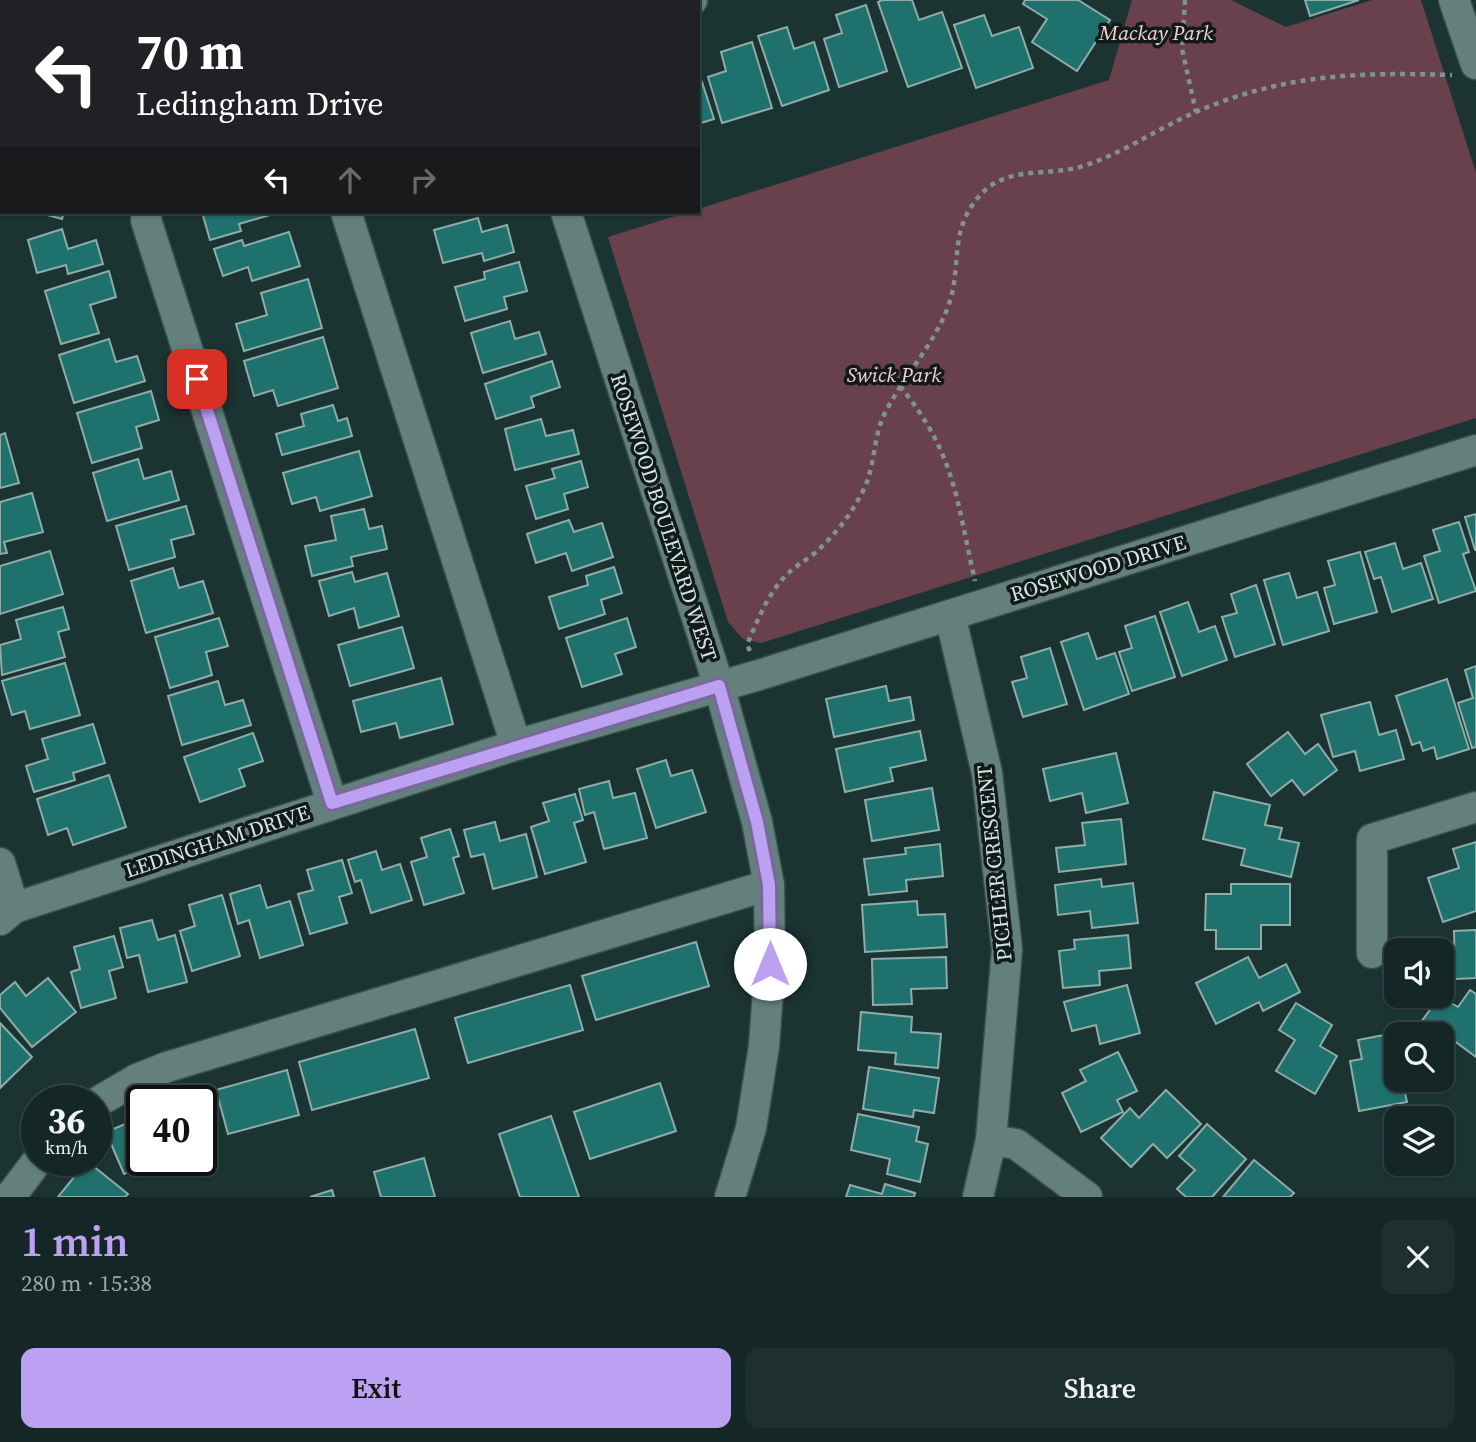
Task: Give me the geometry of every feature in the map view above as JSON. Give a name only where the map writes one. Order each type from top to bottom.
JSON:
[{"type":"street","points":[[1454,0],[1466,70]]},
{"type":"street","points":[[147,214],[146,220],[332,803]]},
{"type":"street","points":[[347,214],[516,745]]},
{"type":"street","name":"ROSEWOOD BOULEVARD WEST","points":[[567,214],[719,686],[757,822],[769,885],[770,964],[764,1046],[751,1128],[730,1197]]},
{"type":"street","name":"ROSEWOOD DRIVE","points":[[719,686],[1476,450]]},
{"type":"street","name":"PICHLER CRESCENT","points":[[950,615],[987,773],[1007,949],[991,1140],[978,1197]]},
{"type":"street","name":"LEDINGHAM DRIVE","points":[[7,914],[332,803],[516,745],[719,686]]},
{"type":"street","points":[[1372,953],[1372,839],[1476,807]]},
{"type":"street","points":[[0,863],[7,914]]},
{"type":"street","points":[[112,1094],[137,1079],[167,1067],[769,885]]},
{"type":"street","points":[[991,1140],[1016,1144],[1087,1197]]},
{"type":"street","points":[[10,1197],[26,1176]]},
{"type":"path","points":[[1185,0],[1182,49],[1196,112]]},
{"type":"path","points":[[759,675],[747,646],[761,611],[786,576],[844,525],[865,488],[883,418],[938,327],[951,299],[958,232],[976,199],[1000,179],[1025,172],[1079,168],[1106,158],[1196,112],[1251,91],[1321,76],[1466,70]]},
{"type":"path","points":[[900,386],[936,436],[953,476],[982,604]]},
{"type":"green space","name":"Swick Park","points":[[1132,0],[1231,0],[1286,27],[1372,0],[1421,0],[1476,173],[1476,418],[761,643],[743,639],[728,622],[608,237],[682,214],[700,214],[700,208],[1109,80]]},
{"type":"building","points":[[912,0],[919,20],[942,12],[962,68],[908,87],[878,2]]},
{"type":"building","points":[[1025,0],[1078,0],[1110,20],[1077,71],[1032,42],[1047,19],[1023,4]]},
{"type":"building","points":[[1305,0],[1359,0],[1310,16]]},
{"type":"building","points":[[866,5],[887,71],[839,87],[824,39],[842,33],[836,15]]},
{"type":"building","points":[[984,15],[992,36],[1019,27],[1033,68],[976,88],[954,25]]},
{"type":"building","points":[[787,27],[794,49],[814,42],[829,90],[782,106],[758,36]]},
{"type":"building","points":[[752,42],[772,108],[722,123],[708,77],[726,71],[721,52]]},
{"type":"building","points":[[702,82],[714,119],[700,123]]},
{"type":"building","points":[[43,214],[63,214],[62,219]]},
{"type":"building","points":[[203,214],[274,214],[239,224],[241,231],[210,240]]},
{"type":"building","points":[[478,218],[482,232],[507,225],[514,252],[484,261],[482,253],[443,263],[434,230]]},
{"type":"building","points":[[62,229],[68,249],[96,240],[103,264],[68,274],[66,265],[37,273],[28,240]]},
{"type":"building","points":[[289,232],[300,266],[252,281],[248,267],[223,276],[214,249],[242,240],[244,246]]},
{"type":"building","points":[[519,262],[527,291],[504,297],[507,309],[465,321],[455,287],[485,279],[484,272]]},
{"type":"building","points":[[109,271],[116,297],[90,305],[99,333],[61,344],[45,291]]},
{"type":"building","points":[[308,279],[322,328],[244,351],[236,324],[267,315],[261,293]]},
{"type":"building","points":[[510,321],[515,339],[539,332],[546,354],[483,373],[471,333]]},
{"type":"building","points":[[323,337],[338,388],[278,406],[273,390],[254,396],[244,361]]},
{"type":"building","points":[[109,339],[116,362],[137,356],[145,381],[74,403],[59,355]]},
{"type":"building","points":[[552,361],[560,387],[531,397],[534,407],[496,419],[485,384]]},
{"type":"building","points":[[151,391],[159,420],[136,427],[142,448],[92,463],[77,413]]},
{"type":"building","points":[[333,405],[338,421],[347,418],[352,436],[282,455],[276,434],[304,426],[301,414]]},
{"type":"building","points":[[541,419],[546,436],[573,430],[579,454],[515,470],[505,429]]},
{"type":"building","points":[[5,433],[19,483],[0,488],[0,435]]},
{"type":"building","points":[[359,451],[372,496],[320,511],[316,497],[292,504],[283,473]]},
{"type":"building","points":[[138,459],[144,479],[171,471],[179,500],[107,521],[93,473]]},
{"type":"building","points":[[581,461],[588,487],[564,494],[568,509],[536,519],[526,486],[555,478],[552,469]]},
{"type":"building","points":[[32,493],[43,532],[4,542],[7,553],[0,554],[0,502]]},
{"type":"building","points":[[186,506],[194,534],[171,540],[175,557],[129,570],[116,526]]},
{"type":"building","points":[[364,509],[369,529],[382,526],[387,549],[351,557],[353,566],[312,576],[305,546],[336,540],[331,516]]},
{"type":"building","points":[[1476,514],[1476,550],[1475,550],[1465,517]]},
{"type":"building","points":[[569,520],[574,532],[602,523],[613,557],[572,571],[566,553],[536,563],[527,534]]},
{"type":"building","points":[[1459,522],[1469,552],[1463,554],[1476,591],[1439,603],[1424,556],[1440,551],[1433,530]]},
{"type":"building","points":[[1395,543],[1403,569],[1421,563],[1433,599],[1392,612],[1381,577],[1374,579],[1365,552]]},
{"type":"building","points":[[50,551],[63,594],[0,614],[0,566]]},
{"type":"building","points":[[1360,552],[1377,612],[1334,624],[1324,588],[1335,585],[1328,561]]},
{"type":"building","points":[[614,567],[622,593],[601,600],[605,614],[559,629],[549,597],[588,585],[586,576]]},
{"type":"building","points":[[173,568],[179,588],[203,581],[213,613],[146,633],[131,581]]},
{"type":"building","points":[[352,572],[355,582],[387,573],[399,616],[359,628],[354,608],[329,616],[319,581]]},
{"type":"building","points":[[1289,573],[1297,598],[1317,592],[1329,631],[1283,645],[1264,580]]},
{"type":"building","points":[[1256,585],[1275,644],[1235,657],[1222,617],[1237,613],[1231,594]]},
{"type":"building","points":[[1188,602],[1199,632],[1215,626],[1227,660],[1182,676],[1160,612]]},
{"type":"building","points":[[63,607],[69,629],[58,632],[65,657],[2,675],[0,645],[21,639],[16,620]]},
{"type":"building","points":[[1155,616],[1175,677],[1132,691],[1119,652],[1132,648],[1125,626]]},
{"type":"building","points":[[219,618],[228,646],[206,652],[212,675],[170,688],[155,637]]},
{"type":"building","points":[[627,618],[636,647],[615,654],[622,674],[582,687],[566,638]]},
{"type":"building","points":[[402,627],[414,668],[350,686],[338,645]]},
{"type":"building","points":[[1088,633],[1097,659],[1115,653],[1129,694],[1084,710],[1061,642]]},
{"type":"building","points":[[1050,648],[1067,704],[1023,717],[1012,682],[1027,678],[1021,657]]},
{"type":"building","points":[[65,663],[80,715],[30,729],[25,711],[12,715],[2,681]]},
{"type":"building","points":[[1476,666],[1476,747],[1472,748],[1458,703],[1473,698],[1465,670]]},
{"type":"building","points":[[441,678],[453,724],[400,738],[396,723],[361,732],[353,701]]},
{"type":"building","points":[[1447,679],[1469,749],[1437,759],[1434,747],[1423,751],[1420,742],[1412,745],[1396,696]]},
{"type":"building","points":[[218,681],[225,705],[243,700],[251,725],[182,745],[168,696]]},
{"type":"building","points":[[886,686],[889,701],[910,697],[914,720],[834,737],[826,699]]},
{"type":"building","points":[[1370,702],[1379,735],[1396,730],[1404,759],[1360,771],[1355,751],[1333,757],[1321,715]]},
{"type":"building","points":[[93,724],[105,763],[73,773],[75,780],[34,792],[26,766],[48,759],[42,739]]},
{"type":"building","points":[[920,731],[926,760],[890,768],[893,781],[845,792],[836,749]]},
{"type":"building","points":[[1288,732],[1305,754],[1318,744],[1337,770],[1304,795],[1292,780],[1271,796],[1247,764]]},
{"type":"building","points":[[253,733],[263,761],[239,769],[245,786],[200,802],[184,757]]},
{"type":"building","points":[[1116,753],[1128,803],[1086,813],[1082,793],[1050,801],[1043,769]]},
{"type":"building","points":[[666,760],[671,776],[692,770],[706,812],[656,828],[637,769]]},
{"type":"building","points":[[109,775],[126,827],[73,845],[67,828],[48,835],[37,799]]},
{"type":"building","points":[[609,781],[613,798],[635,793],[647,838],[604,849],[594,812],[585,815],[579,789]]},
{"type":"building","points":[[932,788],[939,830],[872,841],[865,800]]},
{"type":"building","points":[[1214,792],[1270,805],[1265,825],[1282,828],[1279,839],[1299,843],[1291,877],[1241,865],[1245,849],[1203,839]]},
{"type":"building","points":[[575,794],[583,820],[574,823],[586,862],[545,874],[531,827],[549,821],[543,803]]},
{"type":"building","points":[[1121,819],[1126,864],[1059,872],[1056,848],[1085,845],[1082,823]]},
{"type":"building","points":[[495,822],[500,841],[526,834],[537,877],[493,889],[484,854],[471,857],[464,830]]},
{"type":"building","points":[[450,829],[459,856],[453,858],[464,893],[424,905],[411,862],[427,857],[421,838]]},
{"type":"building","points":[[1476,842],[1476,911],[1443,922],[1428,878],[1459,868],[1453,849]]},
{"type":"building","points":[[940,844],[943,876],[906,880],[907,891],[869,895],[864,859],[906,854],[905,848]]},
{"type":"building","points":[[376,851],[382,870],[400,864],[412,900],[371,913],[361,880],[355,882],[348,860]]},
{"type":"building","points":[[342,860],[352,893],[339,897],[347,923],[310,934],[298,894],[313,890],[307,870]]},
{"type":"building","points":[[1101,879],[1102,887],[1133,883],[1138,923],[1092,928],[1090,911],[1058,915],[1055,885]]},
{"type":"building","points":[[1231,884],[1290,884],[1290,925],[1261,925],[1261,949],[1216,949],[1216,930],[1205,930],[1206,894],[1231,894]]},
{"type":"building","points":[[260,885],[267,908],[290,901],[303,945],[260,958],[249,920],[238,924],[230,894]]},
{"type":"building","points":[[222,895],[240,956],[192,971],[180,931],[195,926],[189,905]]},
{"type":"building","points":[[917,901],[918,915],[945,914],[947,947],[865,952],[862,905]]},
{"type":"building","points":[[152,920],[158,940],[175,935],[187,982],[148,992],[139,955],[127,958],[120,928]]},
{"type":"building","points":[[1476,930],[1476,978],[1455,979],[1454,931]]},
{"type":"building","points":[[1128,935],[1131,968],[1099,971],[1100,985],[1063,988],[1059,951],[1075,949],[1074,940]]},
{"type":"building","points":[[114,936],[123,967],[109,971],[116,998],[81,1008],[71,972],[80,969],[74,947]]},
{"type":"building","points":[[696,942],[709,986],[596,1020],[582,976]]},
{"type":"building","points":[[946,957],[947,988],[911,989],[912,1004],[873,1005],[872,959]]},
{"type":"building","points":[[1248,957],[1259,978],[1286,964],[1300,992],[1263,1011],[1259,1002],[1216,1024],[1196,983]]},
{"type":"building","points":[[48,978],[76,1012],[32,1047],[0,1008],[0,995],[15,982],[26,996]]},
{"type":"building","points":[[570,985],[583,1030],[468,1063],[455,1018]]},
{"type":"building","points":[[1127,985],[1140,1033],[1100,1044],[1096,1025],[1072,1031],[1064,1002]]},
{"type":"building","points":[[1470,990],[1476,994],[1476,1057],[1454,1041],[1454,1022],[1421,1022],[1431,1008],[1454,1008],[1454,1005],[1458,1007]]},
{"type":"building","points":[[1296,1003],[1332,1025],[1320,1046],[1337,1056],[1315,1094],[1276,1071],[1295,1040],[1279,1030]]},
{"type":"building","points":[[861,1012],[912,1017],[911,1032],[941,1034],[938,1068],[895,1064],[896,1053],[858,1050]]},
{"type":"building","points":[[0,1023],[32,1057],[0,1088]]},
{"type":"building","points":[[415,1029],[429,1078],[312,1110],[299,1062]]},
{"type":"building","points":[[1384,1035],[1384,1092],[1405,1092],[1407,1102],[1359,1111],[1350,1061],[1362,1059],[1358,1040]]},
{"type":"building","points":[[1118,1052],[1137,1091],[1117,1100],[1123,1112],[1081,1132],[1062,1093],[1086,1081],[1080,1070]]},
{"type":"building","points":[[869,1067],[939,1078],[934,1113],[914,1110],[913,1117],[863,1109]]},
{"type":"building","points":[[287,1070],[299,1115],[228,1134],[217,1090]]},
{"type":"building","points":[[660,1083],[676,1131],[590,1159],[574,1112]]},
{"type":"building","points":[[1166,1090],[1201,1124],[1167,1158],[1153,1144],[1131,1167],[1101,1138],[1130,1108],[1139,1118]]},
{"type":"building","points":[[858,1114],[919,1127],[916,1141],[928,1144],[920,1182],[887,1174],[890,1159],[851,1150]]},
{"type":"building","points":[[551,1116],[579,1197],[520,1197],[499,1134]]},
{"type":"building","points":[[126,1124],[124,1174],[112,1146],[112,1130]]},
{"type":"building","points":[[1207,1124],[1246,1159],[1212,1197],[1186,1197],[1177,1189],[1195,1170],[1179,1156]]},
{"type":"building","points":[[424,1158],[435,1197],[381,1197],[374,1172]]},
{"type":"building","points":[[1254,1160],[1294,1193],[1290,1197],[1223,1197]]},
{"type":"building","points":[[75,1176],[106,1176],[128,1194],[125,1197],[58,1197]]},
{"type":"building","points":[[885,1184],[915,1193],[914,1197],[846,1197],[850,1185],[882,1194]]},
{"type":"building","points":[[332,1190],[334,1197],[310,1197]]},
{"type":"route","points":[[197,379],[332,803],[516,745],[719,686],[757,822],[769,885],[770,964]]},
{"type":"park label","name":"Mackay Park","points":[[1156,32]]}]
